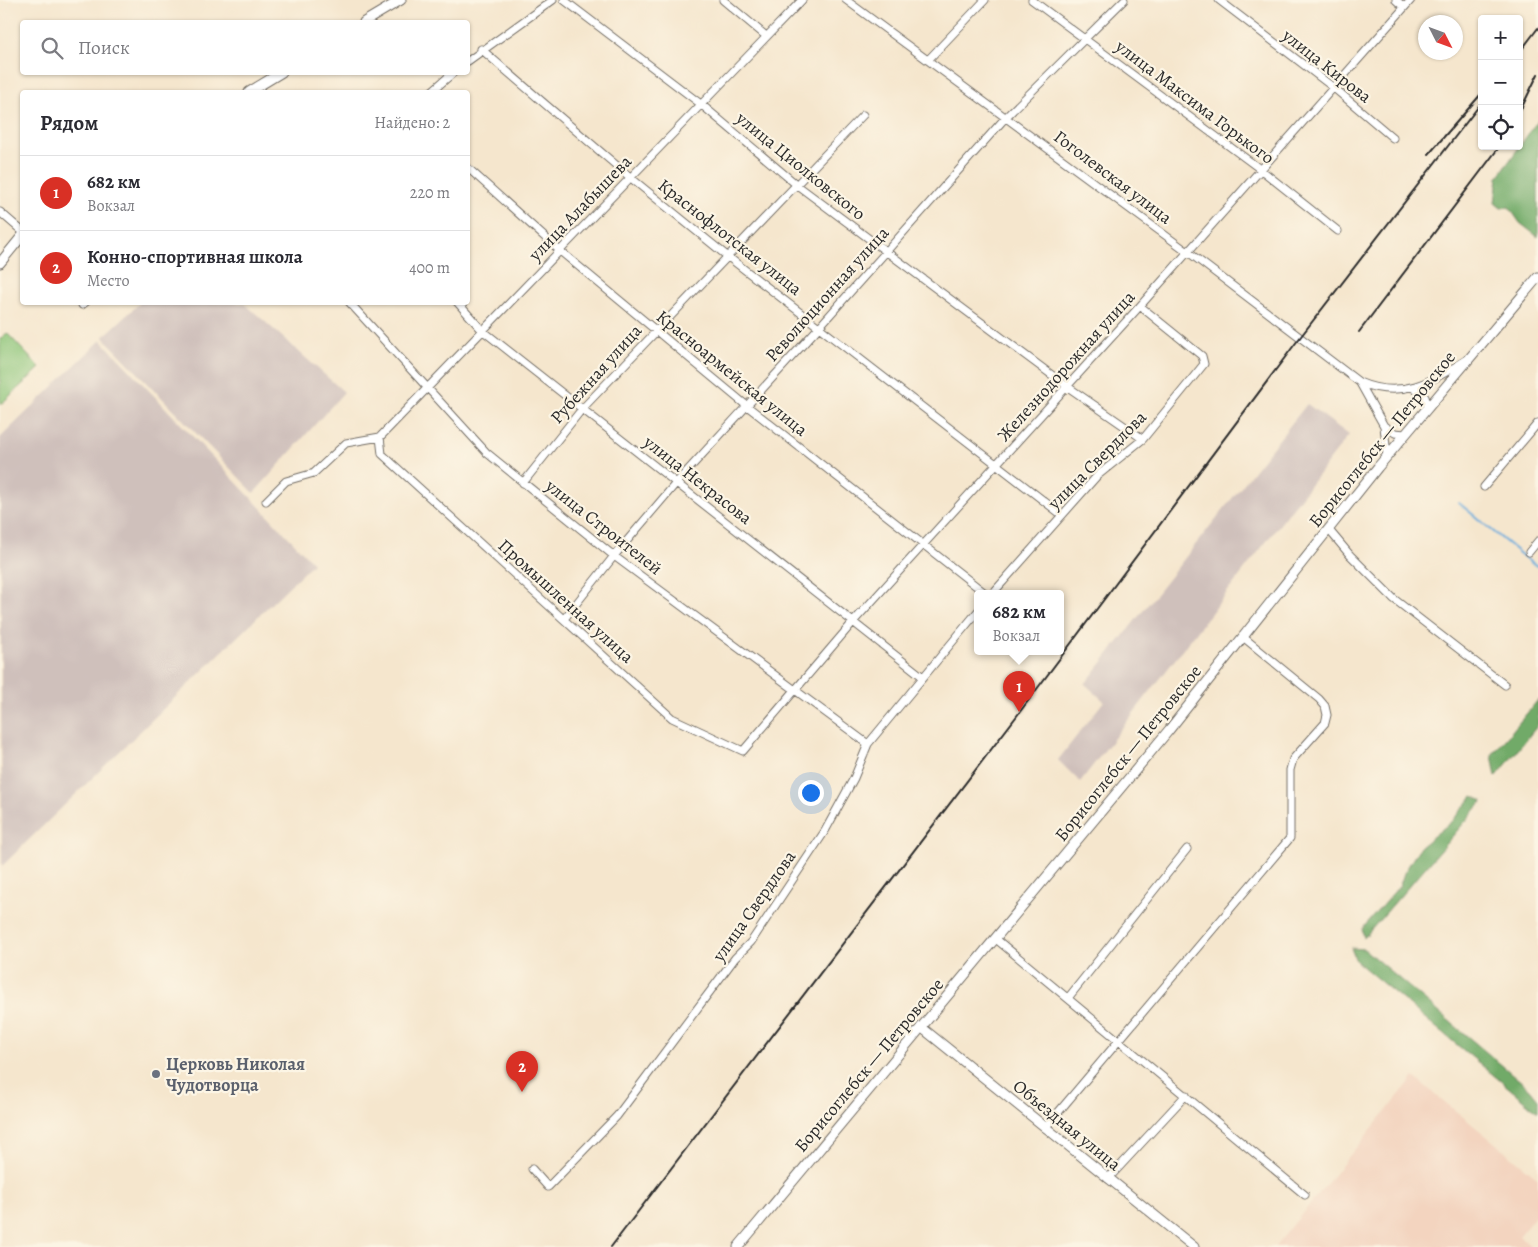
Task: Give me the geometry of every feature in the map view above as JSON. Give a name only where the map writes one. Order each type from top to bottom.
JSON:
[{"type":"street","points":[[367,20],[401,0]]},
{"type":"street","points":[[470,59],[481,49],[553,0]]},
{"type":"street","name":"улица Циолковского","points":[[564,0],[702,104],[797,185],[1068,387],[1143,439]]},
{"type":"street","points":[[722,0],[766,36]]},
{"type":"street","name":"улица Алабышева","points":[[380,437],[802,0]]},
{"type":"street","name":"Гоголевская улица","points":[[846,0],[929,59],[1359,382]]},
{"type":"street","points":[[929,59],[985,0]]},
{"type":"street","name":"улица Максима Горького","points":[[1032,0],[1085,37],[1260,169],[1338,231]]},
{"type":"street","name":"Революционная улица","points":[[564,619],[614,556],[677,482],[820,326],[1006,117],[1124,0]]},
{"type":"street","name":"улица Кирова","points":[[1219,0],[1334,88],[1393,138]]},
{"type":"street","points":[[1396,0],[1404,7]]},
{"type":"street","name":"Железнодорожная улица","points":[[744,751],[854,622],[1068,387],[1410,0]]},
{"type":"street","name":"Краснофлотская улица","points":[[481,49],[631,178],[727,256],[820,326],[1062,515]]},
{"type":"street","points":[[252,90],[277,75]]},
{"type":"street","points":[[433,90],[451,75]]},
{"type":"street","name":"Рубежная улица","points":[[523,483],[582,409],[863,116]]},
{"type":"street","name":"Красноармейская улица","points":[[470,170],[559,250],[747,406],[981,590]]},
{"type":"street","points":[[0,212],[20,229]]},
{"type":"street","points":[[0,263],[20,238]]},
{"type":"street","name":"Борисоглебск — Петровское","points":[[738,1247],[996,939],[1243,637],[1387,456],[1538,277]]},
{"type":"street","name":"улица Строителей","points":[[352,305],[487,453],[614,556],[868,744]]},
{"type":"street","name":"улица Некрасова","points":[[460,305],[482,330],[923,677]]},
{"type":"street","name":"улица Свердлова","points":[[996,590],[1097,476],[1143,439],[1201,370],[1204,364],[1202,356],[1140,306]]},
{"type":"street","points":[[1359,382],[1380,389],[1412,387],[1437,379],[1469,358]]},
{"type":"street","points":[[1359,382],[1384,426],[1387,456]]},
{"type":"street","points":[[1412,387],[1425,397],[1428,407]]},
{"type":"street","points":[[1484,487],[1538,423]]},
{"type":"street","points":[[1384,426],[1395,433],[1406,434]]},
{"type":"street","points":[[266,500],[286,482],[314,473],[346,443],[380,437]]},
{"type":"street","name":"Промышленная улица","points":[[380,437],[382,454],[672,718],[744,751]]},
{"type":"street","points":[[1329,530],[1350,555],[1394,599],[1506,685]]},
{"type":"street","points":[[1529,552],[1538,541]]},
{"type":"street","name":"улица Свердлова","points":[[532,1169],[548,1186],[595,1140],[635,1094],[735,958],[751,942],[826,831],[854,778],[868,744],[974,616]]},
{"type":"street","points":[[1045,1128],[1290,838],[1290,770],[1293,759],[1325,723],[1327,715],[1325,706],[1243,637]]},
{"type":"street","points":[[1068,998],[1187,849]]},
{"type":"street","points":[[996,939],[1305,1195]]},
{"type":"street","name":"Объездная улица","points":[[921,1027],[1194,1247]]},
{"type":"street","points":[[1108,1179],[1186,1095]]},
{"type":"shaded area","points":[[138,305],[246,305],[344,392],[254,493],[103,337]]},
{"type":"shaded area","points":[[101,340],[313,563],[2,866],[0,438]]},
{"type":"shaded area","points":[[1307,404],[1349,435],[1080,782],[1058,760],[1104,701],[1085,684]]},
{"type":"shaded area","points":[[1414,1077],[1538,1178],[1538,1213],[1519,1236],[1532,1247],[1275,1247]]},
{"type":"green space","points":[[1538,120],[1538,237],[1520,223],[1509,207],[1501,208],[1495,203],[1498,177],[1517,150],[1523,150],[1523,141]]},
{"type":"green space","points":[[7,333],[40,368],[0,405],[0,339]]},
{"type":"green space","points":[[1538,700],[1538,725],[1496,777],[1492,755]]},
{"type":"green space","points":[[1473,796],[1483,801],[1364,938],[1362,929],[1400,885],[1404,873],[1420,847],[1451,822]]},
{"type":"green space","points":[[1351,948],[1364,949],[1530,1089],[1538,1099],[1538,1112],[1356,961]]},
{"type":"waterway","points":[[1459,503],[1530,562],[1538,566]]},
{"type":"railway","points":[[1523,48],[1538,28]]},
{"type":"railway","points":[[1523,105],[1538,74]]},
{"type":"railway","points":[[1429,154],[1478,98]]},
{"type":"railway","points":[[1064,653],[1295,344],[1480,105]]},
{"type":"railway","points":[[1359,332],[1497,150]]},
{"type":"railway","points":[[611,1247],[1062,655]]},
{"type":"place","name":"682 км","points":[[1019,712]]},
{"type":"place","name":"Церковь Николая Чудотворца","points":[[156,1074]]},
{"type":"place","name":"Конно-спортивная школа","points":[[522,1092]]}]
